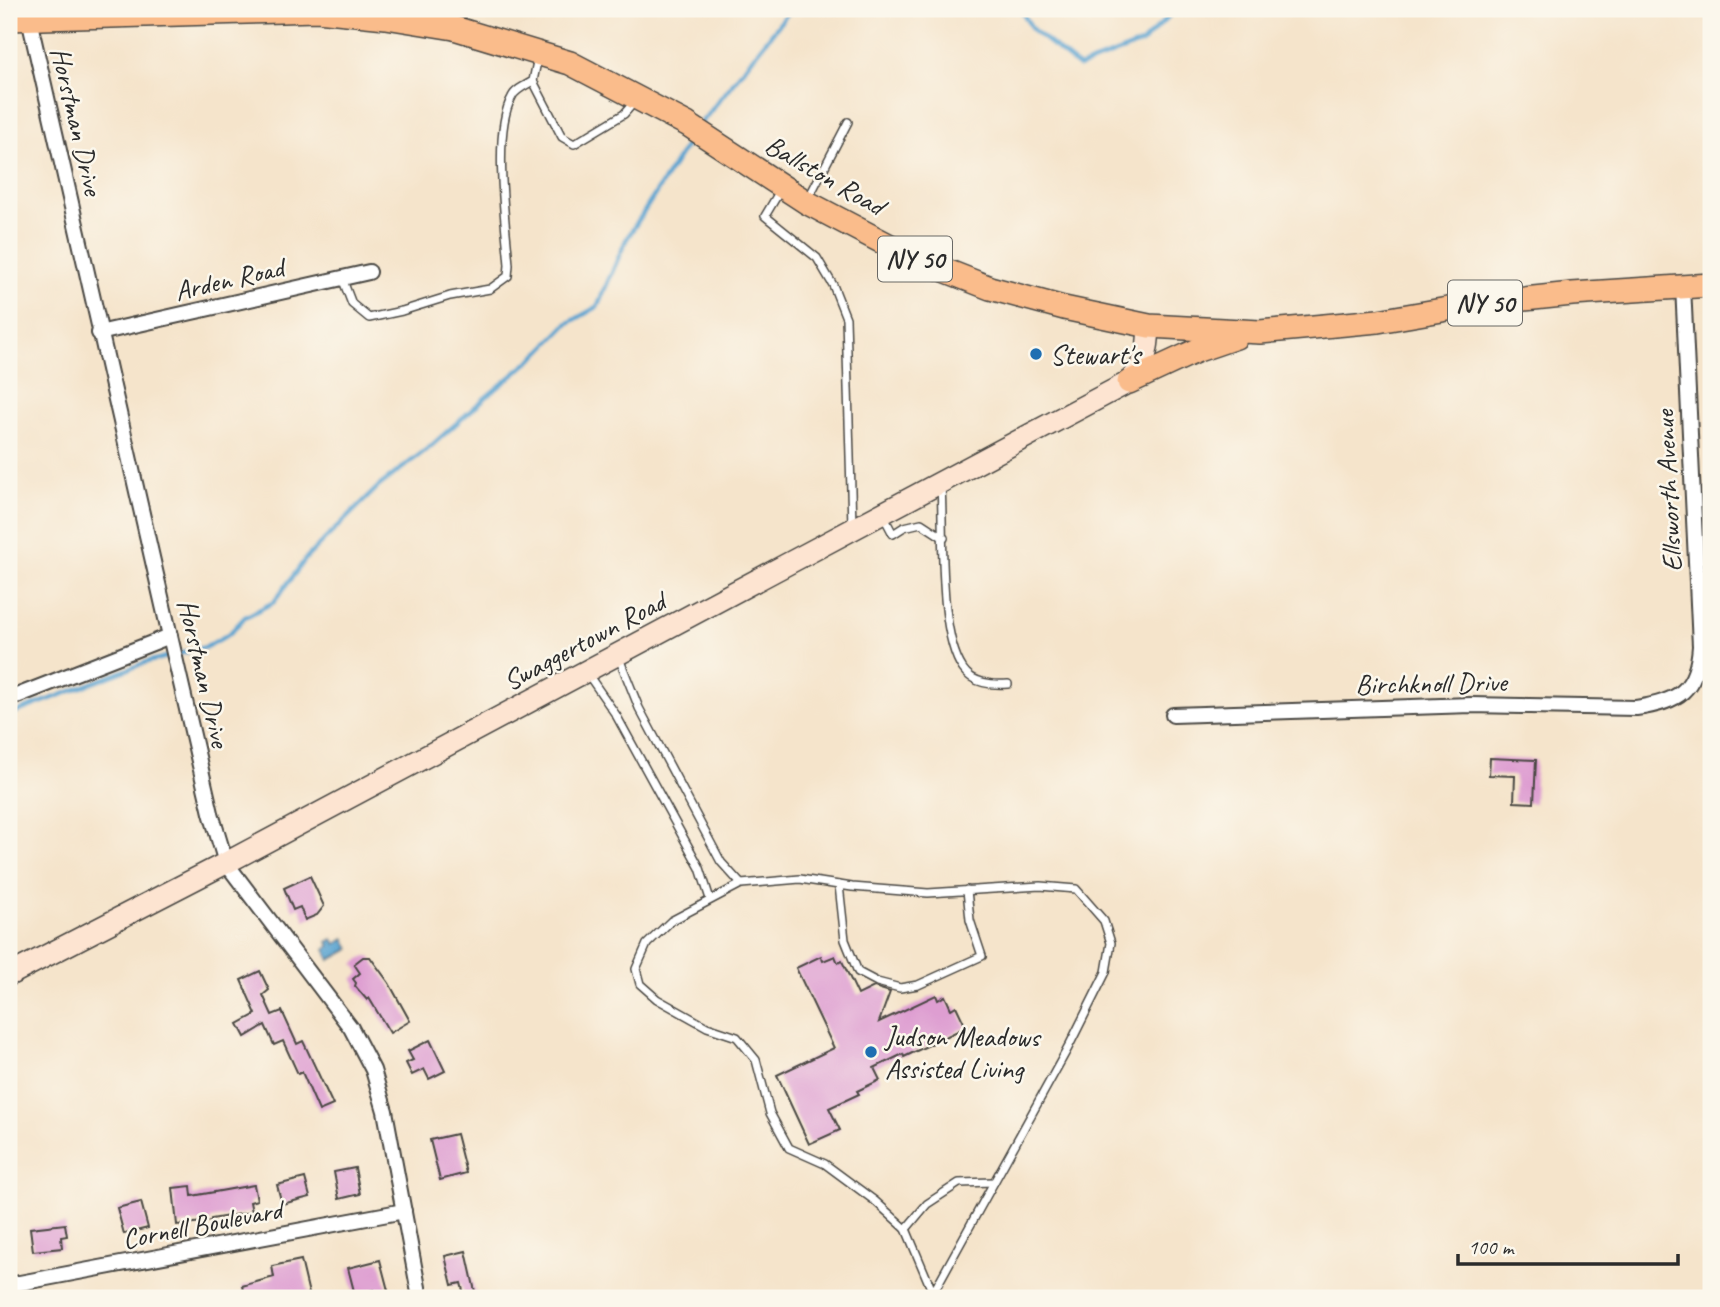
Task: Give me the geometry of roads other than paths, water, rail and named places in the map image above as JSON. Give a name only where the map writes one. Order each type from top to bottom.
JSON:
[{"type":"main road","name":"Ballston Road","points":[[19,19],[317,10],[454,28],[570,63],[696,130],[806,202],[911,257],[955,276],[1064,308],[1149,326],[1260,332],[1378,321],[1477,304],[1558,295],[1711,285]]},
{"type":"main road","points":[[1129,382],[1224,339],[1260,332]]},
{"type":"street","name":"Horstman Drive","points":[[19,19],[99,333],[211,813],[226,863],[346,1022],[373,1070],[385,1111],[419,1298]]},
{"type":"street","name":"Arden Road","points":[[99,333],[369,272]]},
{"type":"street","name":"Ellsworth Avenue","points":[[1682,286],[1700,646],[1699,668],[1686,691]]},
{"type":"street","points":[[1129,382],[1142,367],[1149,326]]},
{"type":"street","name":"Swaggertown Road","points":[[9,975],[226,863],[1129,382]]},
{"type":"street","points":[[9,699],[170,636]]},
{"type":"street","name":"Birchknoll Drive","points":[[1173,715],[1471,705],[1636,708],[1660,704],[1686,691]]},
{"type":"street","name":"Cornell Boulevard","points":[[9,1285],[404,1210]]},
{"type":"lane","points":[[538,53],[533,81],[562,137],[574,144],[624,114],[638,98]]},
{"type":"lane","points":[[342,278],[352,304],[369,318],[450,296],[490,289],[508,276],[500,144],[512,95],[533,81]]},
{"type":"lane","points":[[806,202],[848,122]]},
{"type":"lane","points":[[782,188],[765,216],[817,258],[833,285],[846,318],[852,530]]},
{"type":"lane","points":[[941,482],[946,612],[953,644],[964,670],[975,679],[989,685],[1008,684]]},
{"type":"lane","points":[[882,513],[893,534],[904,527],[921,523],[944,538]]},
{"type":"lane","points":[[618,655],[639,708],[721,862],[741,884]]},
{"type":"lane","points":[[586,672],[616,715],[700,868],[710,899]]},
{"type":"lane","points":[[800,879],[928,893],[1040,886],[1076,889],[1104,920],[1111,943],[1106,972],[1068,1048],[932,1296],[905,1229],[875,1201],[825,1164],[789,1148],[771,1113],[756,1060],[737,1037],[707,1027],[657,999],[640,984],[636,968],[647,944],[671,921],[741,884],[800,879]]},
{"type":"lane","points":[[839,885],[845,940],[858,972],[877,982],[900,988],[918,985],[982,956],[970,920],[967,890]]},
{"type":"lane","points":[[905,1229],[927,1204],[959,1183],[994,1182]]},
{"type":"water","points":[[333,939],[336,944],[345,939],[350,949],[330,960],[325,949]]},
{"type":"waterway","points":[[701,123],[791,9]]},
{"type":"waterway","points":[[1020,9],[1033,30],[1079,67],[1142,43],[1176,9]]},
{"type":"waterway","points":[[9,715],[147,662],[206,647],[229,634],[245,617],[274,602],[307,557],[379,486],[431,446],[536,356],[567,324],[597,307],[626,240],[692,136]]},
{"type":"place","name":"Stewart's","points":[[1036,354]]},
{"type":"place","name":"Judson Meadows Assisted Living","points":[[871,1052]]}]
